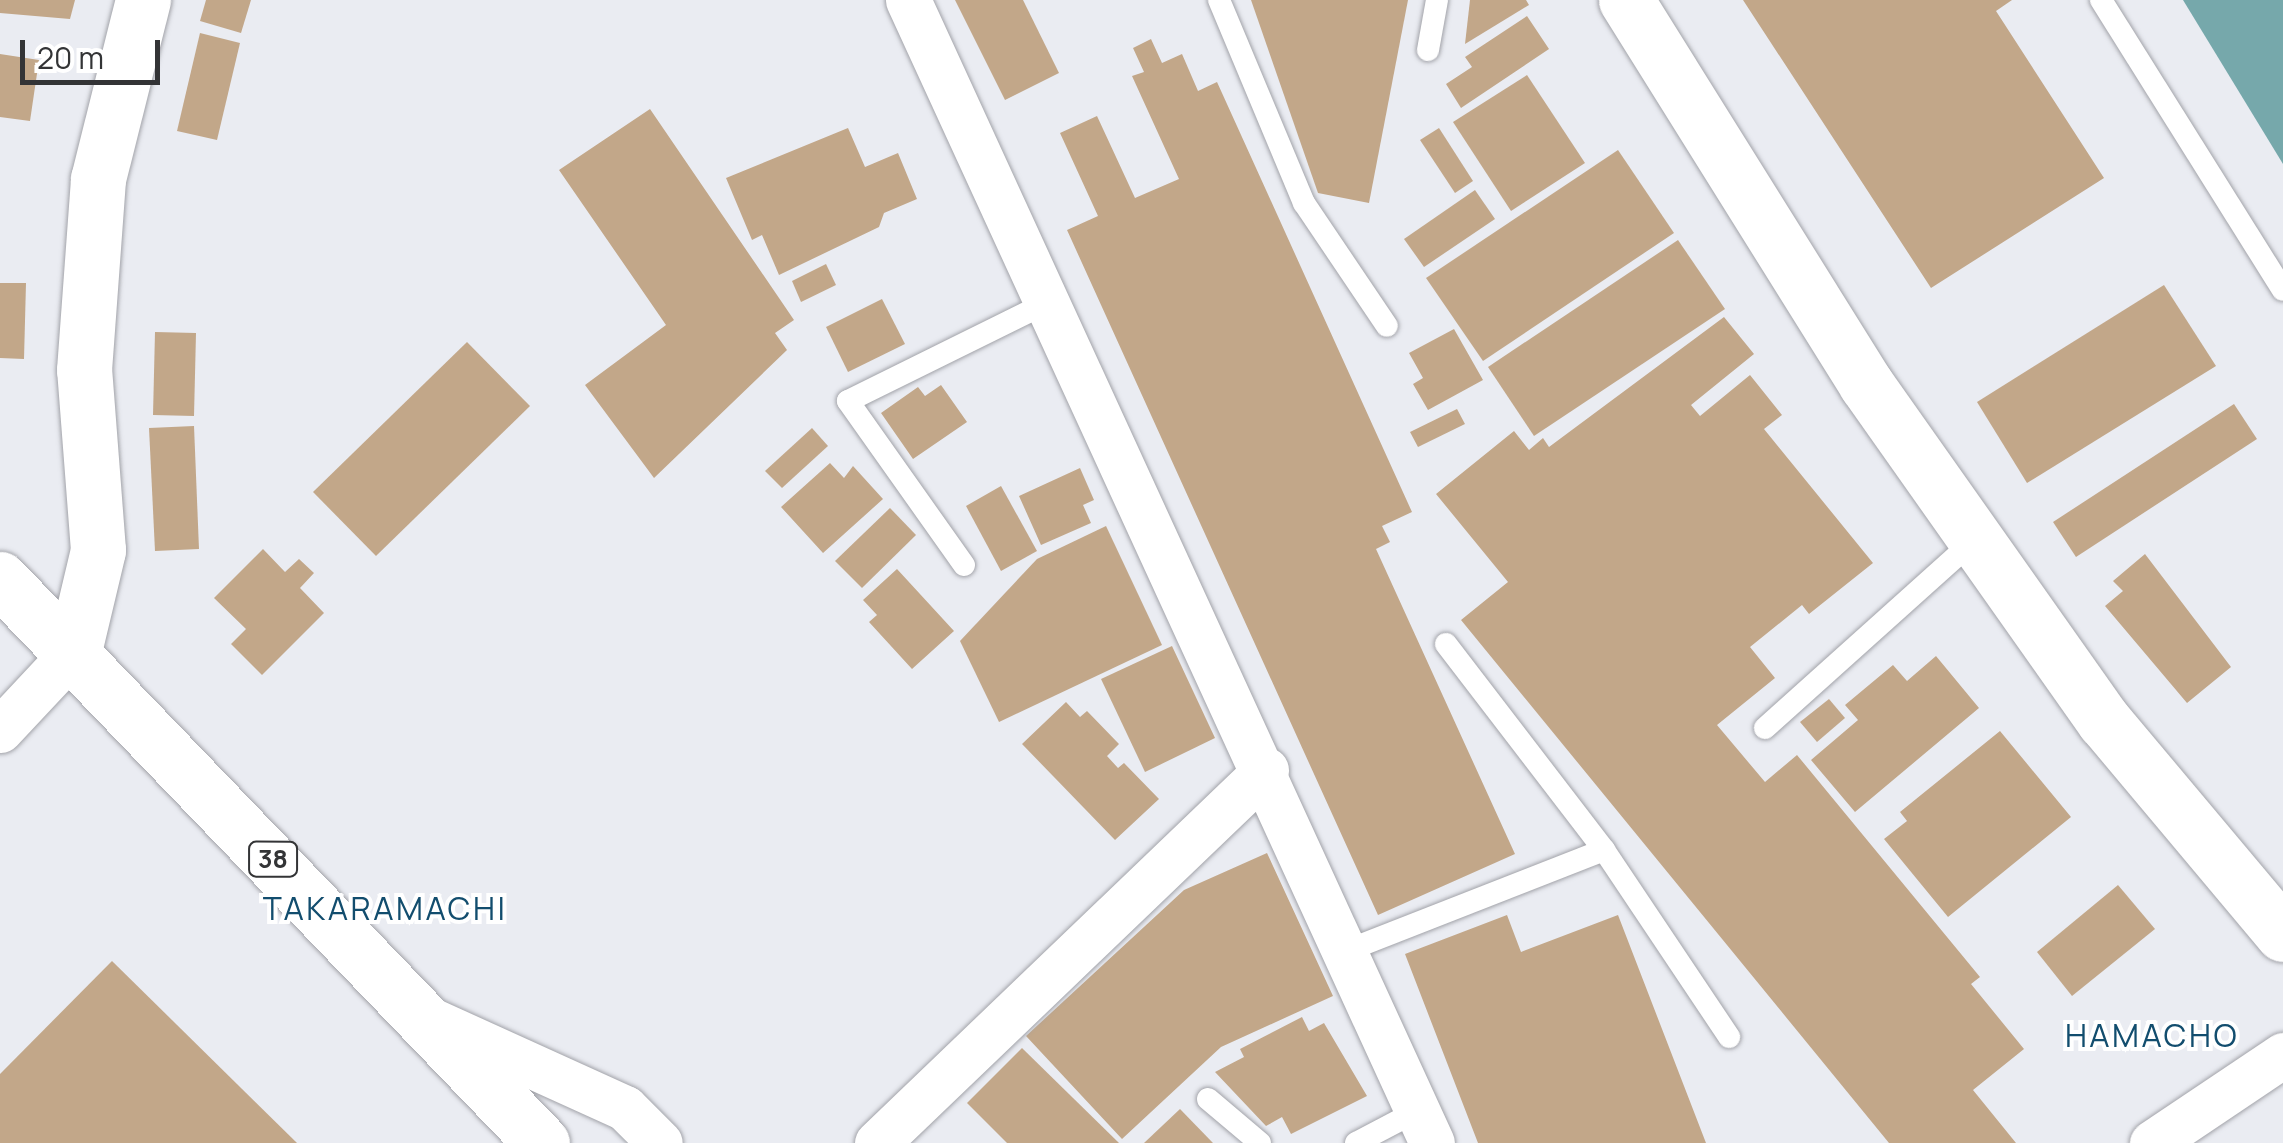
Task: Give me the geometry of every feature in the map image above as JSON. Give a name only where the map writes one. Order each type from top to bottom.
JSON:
[{"type":"main road","points":[[74,651],[98,550],[84,370],[98,179],[143,0]]},
{"type":"main road","points":[[1626,0],[1866,384],[2104,721],[2283,934]]},
{"type":"main road","name":"38","points":[[0,579],[74,651],[542,1143]]},
{"type":"street","points":[[908,0],[1266,770],[1424,1127]]},
{"type":"street","points":[[0,730],[74,651]]},
{"type":"street","points":[[876,1143],[1266,770]]},
{"type":"street","points":[[425,1017],[625,1108],[660,1143]]},
{"type":"street","points":[[2152,1143],[2283,1055]]},
{"type":"lane","points":[[1220,0],[1304,202],[1387,326]]},
{"type":"lane","points":[[1428,50],[1437,0]]},
{"type":"lane","points":[[2101,0],[2283,290]]},
{"type":"lane","points":[[964,565],[848,401],[1050,301]]},
{"type":"lane","points":[[1765,728],[1976,539]]},
{"type":"lane","points":[[1446,644],[1604,850],[1729,1037]]},
{"type":"lane","points":[[1346,951],[1604,850]]},
{"type":"lane","points":[[1208,1098],[1260,1143]]},
{"type":"lane","points":[[1356,1143],[1424,1127]]},
{"type":"water","points":[[2183,0],[2283,0],[2283,164]]},
{"type":"building","points":[[0,0],[75,0],[70,19],[0,13]]},
{"type":"building","points":[[206,0],[251,0],[241,33],[200,21]]},
{"type":"building","points":[[955,0],[1023,0],[1059,73],[1005,100]]},
{"type":"building","points":[[1251,0],[1408,0],[1369,203],[1318,193]]},
{"type":"building","points":[[1470,0],[1526,0],[1529,5],[1465,44]]},
{"type":"building","points":[[1743,0],[2012,0],[1996,11],[2104,178],[1931,288]]},
{"type":"building","points":[[1527,16],[1549,49],[1461,108],[1446,84],[1472,67],[1465,57]]},
{"type":"building","points":[[200,33],[240,43],[217,140],[177,131]]},
{"type":"building","points":[[1151,39],[1162,63],[1182,54],[1198,91],[1217,82],[1412,512],[1382,526],[1390,542],[1376,549],[1515,854],[1378,915],[1067,230],[1098,216],[1060,133],[1097,116],[1135,198],[1179,179],[1132,76],[1144,72],[1133,48]]},
{"type":"building","points":[[0,54],[39,60],[30,121],[0,117]]},
{"type":"building","points":[[1527,75],[1585,163],[1511,211],[1453,122]]},
{"type":"building","points":[[650,109],[794,320],[775,333],[787,350],[654,478],[585,385],[666,325],[559,170]]},
{"type":"building","points":[[848,128],[865,167],[898,153],[917,199],[884,213],[879,227],[779,275],[762,235],[752,240],[726,178]]},
{"type":"building","points":[[1439,128],[1473,181],[1455,193],[1420,140]]},
{"type":"building","points":[[1618,150],[1674,233],[1483,361],[1426,278]]},
{"type":"building","points":[[1475,190],[1495,219],[1424,267],[1404,239]]},
{"type":"building","points":[[1678,240],[1725,309],[1534,436],[1488,367]]},
{"type":"building","points":[[826,264],[836,285],[801,302],[792,281]]},
{"type":"building","points":[[0,283],[26,283],[24,359],[0,358]]},
{"type":"building","points":[[2164,285],[2216,366],[2027,483],[1977,402]]},
{"type":"building","points":[[882,299],[905,344],[848,372],[826,327]]},
{"type":"building","points":[[1724,317],[1754,354],[1691,405],[1700,416],[1750,375],[1782,415],[1764,429],[1873,563],[1809,614],[1802,605],[1750,647],[1775,678],[1717,725],[1765,782],[1797,755],[1980,977],[1971,984],[2024,1049],[1973,1090],[2016,1143],[1889,1143],[1461,620],[1508,582],[1436,494],[1514,431],[1529,450],[1543,438],[1549,447]]},
{"type":"building","points":[[1454,329],[1483,380],[1428,410],[1413,384],[1423,378],[1409,353]]},
{"type":"building","points":[[155,332],[196,333],[194,416],[153,415]]},
{"type":"building","points":[[467,342],[530,406],[376,556],[313,492]]},
{"type":"building","points":[[941,385],[967,422],[913,459],[881,413],[918,387],[925,396]]},
{"type":"building","points":[[2234,404],[2257,439],[2076,557],[2053,522]]},
{"type":"building","points":[[1457,409],[1465,424],[1418,447],[1410,432]]},
{"type":"building","points":[[194,426],[199,549],[155,551],[149,428]]},
{"type":"building","points":[[812,428],[828,446],[782,488],[765,471]]},
{"type":"building","points":[[830,463],[844,478],[853,466],[883,499],[823,553],[781,507]]},
{"type":"building","points":[[1080,468],[1094,500],[1083,505],[1091,523],[1041,545],[1019,496]]},
{"type":"building","points":[[1001,486],[1037,551],[1001,571],[966,506]]},
{"type":"building","points":[[890,508],[916,535],[862,588],[835,561]]},
{"type":"building","points":[[1106,526],[1162,645],[999,722],[960,641],[1037,559]]},
{"type":"building","points":[[263,549],[285,572],[299,559],[314,573],[300,588],[324,613],[262,675],[231,644],[246,629],[214,598]]},
{"type":"building","points":[[2145,554],[2231,667],[2187,703],[2105,606],[2123,591],[2113,581]]},
{"type":"building","points":[[897,569],[954,631],[912,669],[869,622],[877,615],[863,600]]},
{"type":"building","points":[[1172,646],[1215,738],[1145,772],[1101,679]]},
{"type":"building","points":[[1936,656],[1979,708],[1855,812],[1811,760],[1858,720],[1845,705],[1893,665],[1907,681]]},
{"type":"building","points":[[1829,699],[1845,718],[1817,742],[1800,722]]},
{"type":"building","points":[[1066,702],[1080,717],[1087,711],[1119,744],[1107,756],[1118,768],[1124,763],[1159,799],[1115,840],[1022,744]]},
{"type":"building","points":[[2000,731],[2071,817],[1948,917],[1884,839],[1907,821],[1900,812]]},
{"type":"building","points":[[1267,853],[1333,996],[1221,1047],[1122,1139],[1026,1036],[1184,890]]},
{"type":"building","points":[[2118,885],[2155,929],[2072,996],[2037,952]]},
{"type":"building","points":[[1507,915],[1521,952],[1618,915],[1706,1143],[1478,1143],[1405,954]]},
{"type":"building","points":[[112,961],[297,1143],[0,1143],[0,1074]]},
{"type":"building","points":[[1302,1017],[1309,1031],[1324,1023],[1367,1096],[1291,1134],[1282,1117],[1266,1126],[1215,1072],[1244,1057],[1240,1049]]},
{"type":"building","points":[[1022,1048],[1119,1143],[1007,1143],[967,1103]]},
{"type":"building","points":[[1180,1109],[1213,1143],[1144,1143]]},
{"type":"district","name":"TAKARAMACHI","points":[[385,908]]},
{"type":"district","name":"HAMACHO","points":[[2152,1035]]}]
